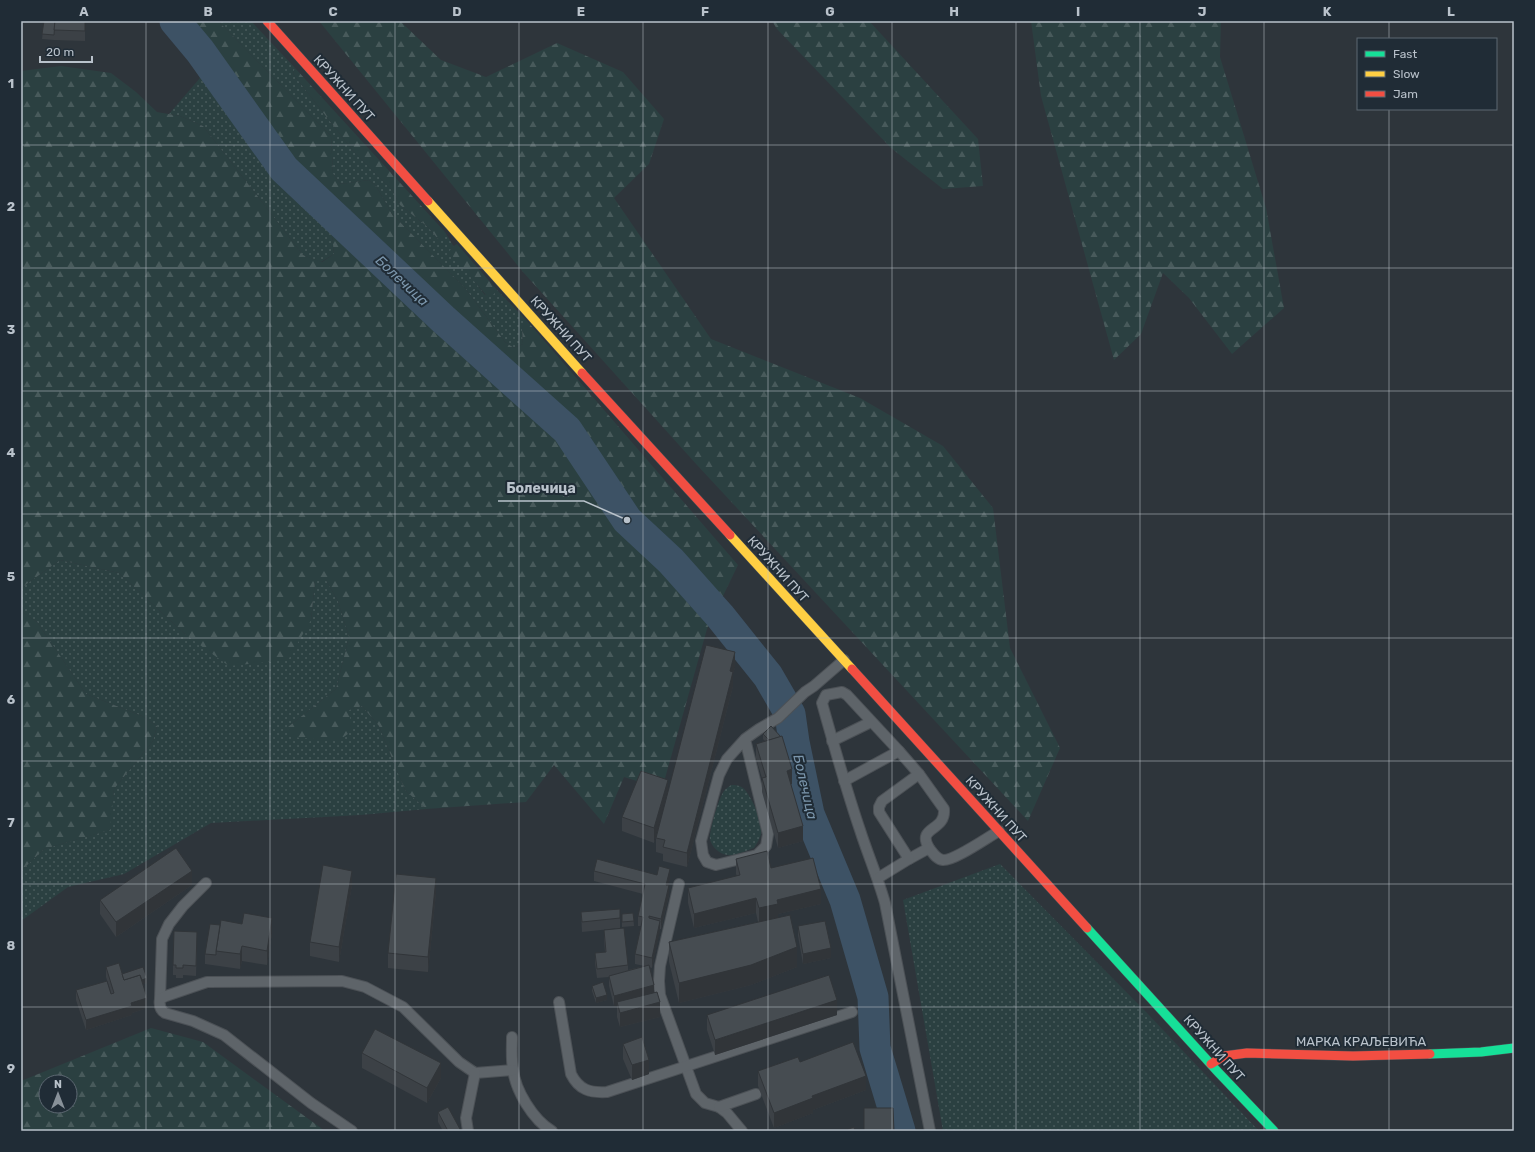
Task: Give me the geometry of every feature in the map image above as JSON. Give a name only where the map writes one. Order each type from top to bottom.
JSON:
[{"type":"main road","name":"КРУЖНИ ПУТ","points":[[267,21],[634,431],[1211,1064],[1274,1131]]},
{"type":"main road","name":"МАРКА КРАЉЕВИЋА","points":[[1211,1064],[1224,1056],[1247,1053],[1353,1056],[1481,1052],[1514,1048]]},
{"type":"lane","points":[[745,739],[768,834],[766,846],[758,855],[716,865],[707,862],[703,855],[701,842],[719,775],[727,759],[745,739],[759,728],[778,718],[805,692],[844,660]]},
{"type":"lane","points":[[930,1131],[891,931],[878,878],[860,831],[832,741],[822,703],[826,695],[842,692],[847,695],[919,774],[944,809],[943,820],[928,832],[925,841],[936,858],[943,860],[952,858],[999,831]]},
{"type":"lane","points":[[832,741],[871,722]]},
{"type":"lane","points":[[844,781],[899,751]]},
{"type":"lane","points":[[910,859],[879,812],[879,807],[882,801],[919,774]]},
{"type":"lane","points":[[878,878],[929,848]]},
{"type":"lane","points":[[206,883],[183,906],[169,924],[162,939],[159,1005],[161,1011],[193,1021],[224,1035],[311,1103],[352,1131]]},
{"type":"lane","points":[[679,884],[660,966],[660,995],[696,1094],[705,1104],[719,1107],[727,1113],[742,1131]]},
{"type":"lane","points":[[160,999],[207,982],[342,981],[365,987],[403,1007],[459,1062],[475,1073],[513,1070]]},
{"type":"lane","points":[[559,1002],[571,1074],[575,1083],[583,1089],[596,1093],[607,1092],[852,1012]]},
{"type":"lane","points":[[512,1037],[513,1070],[519,1090],[532,1114],[552,1131]]},
{"type":"lane","points":[[468,1131],[466,1118],[475,1073]]},
{"type":"lane","points":[[719,1107],[756,1094]]},
{"type":"green space","points":[[164,21],[218,21],[331,136],[333,174],[341,184],[369,180],[376,186],[392,214],[465,288],[505,342],[514,348],[523,344],[522,328],[524,322],[528,322],[738,565],[707,629],[662,789],[624,777],[604,824],[554,765],[526,802],[426,809],[405,790],[379,726],[362,706],[349,710],[352,731],[338,741],[291,737],[288,727],[336,689],[349,637],[338,601],[326,580],[315,580],[311,620],[288,660],[229,666],[186,635],[119,573],[60,560],[21,588],[21,71],[61,66],[111,73],[136,92],[157,112],[180,116],[203,126],[303,255],[322,262],[334,254],[330,215],[286,177],[200,78],[176,33]]},
{"type":"green space","points":[[218,21],[251,21],[295,68],[293,74],[354,152],[392,190],[400,205],[428,227],[438,239],[445,232],[475,282],[485,295],[497,290],[528,322],[522,328],[523,344],[514,348],[505,342],[465,288],[392,214],[376,186],[369,180],[341,184],[333,174],[331,136]]},
{"type":"green space","points":[[319,21],[400,21],[441,60],[486,77],[557,43],[623,72],[664,119],[649,164],[614,198],[711,339],[860,398],[943,446],[993,508],[1010,648],[1060,748],[1028,821],[697,465],[523,272]]},
{"type":"green space","points":[[772,21],[871,21],[870,22],[978,139],[983,186],[943,189],[891,148],[777,29]]},
{"type":"green space","points":[[1031,21],[1221,21],[1220,57],[1266,208],[1284,308],[1232,354],[1189,298],[1163,273],[1141,334],[1114,360],[1041,96]]},
{"type":"green space","points":[[295,68],[445,232],[443,237],[438,239],[428,227],[400,205],[392,190],[354,152],[293,74]]},
{"type":"green space","points":[[200,78],[286,177],[330,215],[334,254],[321,262],[303,255],[203,126],[180,116],[169,114]]},
{"type":"green space","points":[[457,244],[497,290],[493,295],[486,295],[449,252],[452,247]]},
{"type":"green space","points":[[60,560],[119,573],[186,635],[311,620],[315,580],[326,580],[338,601],[349,637],[336,689],[288,727],[362,706],[379,726],[405,790],[426,809],[361,815],[211,823],[124,874],[68,887],[21,921],[21,871],[44,849],[109,830],[114,789],[153,741],[157,726],[142,716],[86,694],[37,622],[21,611],[21,588]]},
{"type":"green space","points":[[21,611],[37,622],[86,694],[142,716],[157,726],[153,741],[114,789],[110,830],[44,849],[21,871]]},
{"type":"green space","points":[[731,785],[739,786],[746,791],[758,813],[762,831],[761,836],[754,848],[737,854],[727,855],[721,853],[714,847],[710,839],[710,835],[722,794]]},
{"type":"green space","points":[[1000,864],[1147,1013],[1259,1131],[943,1131],[903,900]]},
{"type":"green space","points":[[151,1028],[203,1042],[325,1131],[21,1131],[21,1081],[38,1074],[38,1114],[78,1114],[78,1074],[38,1074]]},
{"type":"building","points":[[44,21],[55,21],[54,35],[42,34]]},
{"type":"building","points":[[55,21],[85,21],[85,31],[54,30]]},
{"type":"building","points":[[706,645],[735,652],[730,671],[733,672],[687,853],[663,847],[665,840],[656,838]]},
{"type":"building","points":[[771,726],[781,737],[769,740],[763,734]]},
{"type":"building","points":[[782,736],[792,769],[787,771],[803,826],[778,833],[762,778],[766,777],[756,744]]},
{"type":"building","points":[[641,771],[668,780],[654,828],[622,817]]},
{"type":"building","points":[[176,848],[192,871],[116,922],[100,900]]},
{"type":"building","points":[[767,851],[771,868],[813,858],[821,889],[777,900],[778,904],[759,908],[756,898],[694,914],[688,888],[740,875],[736,859]]},
{"type":"building","points":[[597,859],[657,875],[659,866],[670,869],[666,885],[669,885],[661,919],[649,916],[649,918],[660,921],[652,958],[635,954],[643,917],[638,916],[645,884],[594,871]]},
{"type":"building","points":[[323,865],[352,871],[339,947],[310,942]]},
{"type":"building","points":[[396,874],[436,878],[428,957],[388,953]]},
{"type":"building","points":[[620,909],[620,918],[582,922],[581,912]]},
{"type":"building","points":[[244,913],[272,918],[267,951],[242,946],[240,954],[216,951],[221,920],[242,924]]},
{"type":"building","points":[[633,913],[634,921],[622,922],[622,914]]},
{"type":"building","points":[[790,915],[797,947],[751,965],[679,983],[669,942]]},
{"type":"building","points":[[825,921],[831,948],[803,954],[798,926]]},
{"type":"building","points":[[210,924],[220,925],[216,955],[205,954]]},
{"type":"building","points":[[624,928],[628,965],[597,969],[595,953],[606,952],[604,930]]},
{"type":"building","points":[[174,931],[197,932],[196,966],[183,965],[183,968],[176,968],[176,965],[173,965]]},
{"type":"building","points":[[119,963],[124,980],[140,975],[147,998],[131,1003],[132,1006],[86,1020],[76,990],[107,981],[111,994],[114,993],[106,967]]},
{"type":"building","points":[[649,965],[654,985],[614,996],[609,976]]},
{"type":"building","points":[[143,967],[147,978],[142,980],[140,975],[124,980],[122,974]]},
{"type":"building","points":[[829,975],[837,1000],[715,1040],[707,1015]]},
{"type":"building","points":[[603,982],[607,995],[596,998],[592,986]]},
{"type":"building","points":[[657,992],[660,1002],[620,1013],[617,1002]]},
{"type":"building","points":[[375,1029],[441,1063],[427,1088],[362,1053]]},
{"type":"building","points":[[642,1037],[649,1060],[632,1065],[623,1044]]},
{"type":"building","points":[[853,1042],[866,1076],[812,1096],[813,1098],[774,1113],[758,1071],[798,1057],[800,1062]]},
{"type":"building","points":[[448,1107],[461,1131],[448,1131],[438,1112]]},
{"type":"building","points":[[864,1108],[893,1108],[894,1131],[864,1131]]},
{"type":"building","points":[[854,1127],[855,1131],[843,1131]]},
{"type":"waterway","name":"Болечица","points":[[175,21],[200,51],[284,169],[443,319],[567,430],[627,520],[671,561],[720,616],[768,676],[790,714],[794,742],[809,814],[845,900],[873,997],[875,1048],[900,1131]]},
{"type":"traffic: fast","points":[[1087,928],[1217,1071],[1274,1131]]},
{"type":"traffic: fast","points":[[1430,1054],[1481,1052],[1514,1048]]},
{"type":"traffic: slow","points":[[428,201],[582,373]]},
{"type":"traffic: slow","points":[[730,535],[852,669]]},
{"type":"traffic: jam","points":[[267,21],[428,201]]},
{"type":"traffic: jam","points":[[582,373],[730,535]]},
{"type":"traffic: jam","points":[[852,669],[1087,928]]},
{"type":"traffic: jam","points":[[1211,1064],[1224,1056],[1247,1053],[1353,1056],[1430,1054]]},
{"type":"place","name":"Болечица","points":[[627,520]]}]
